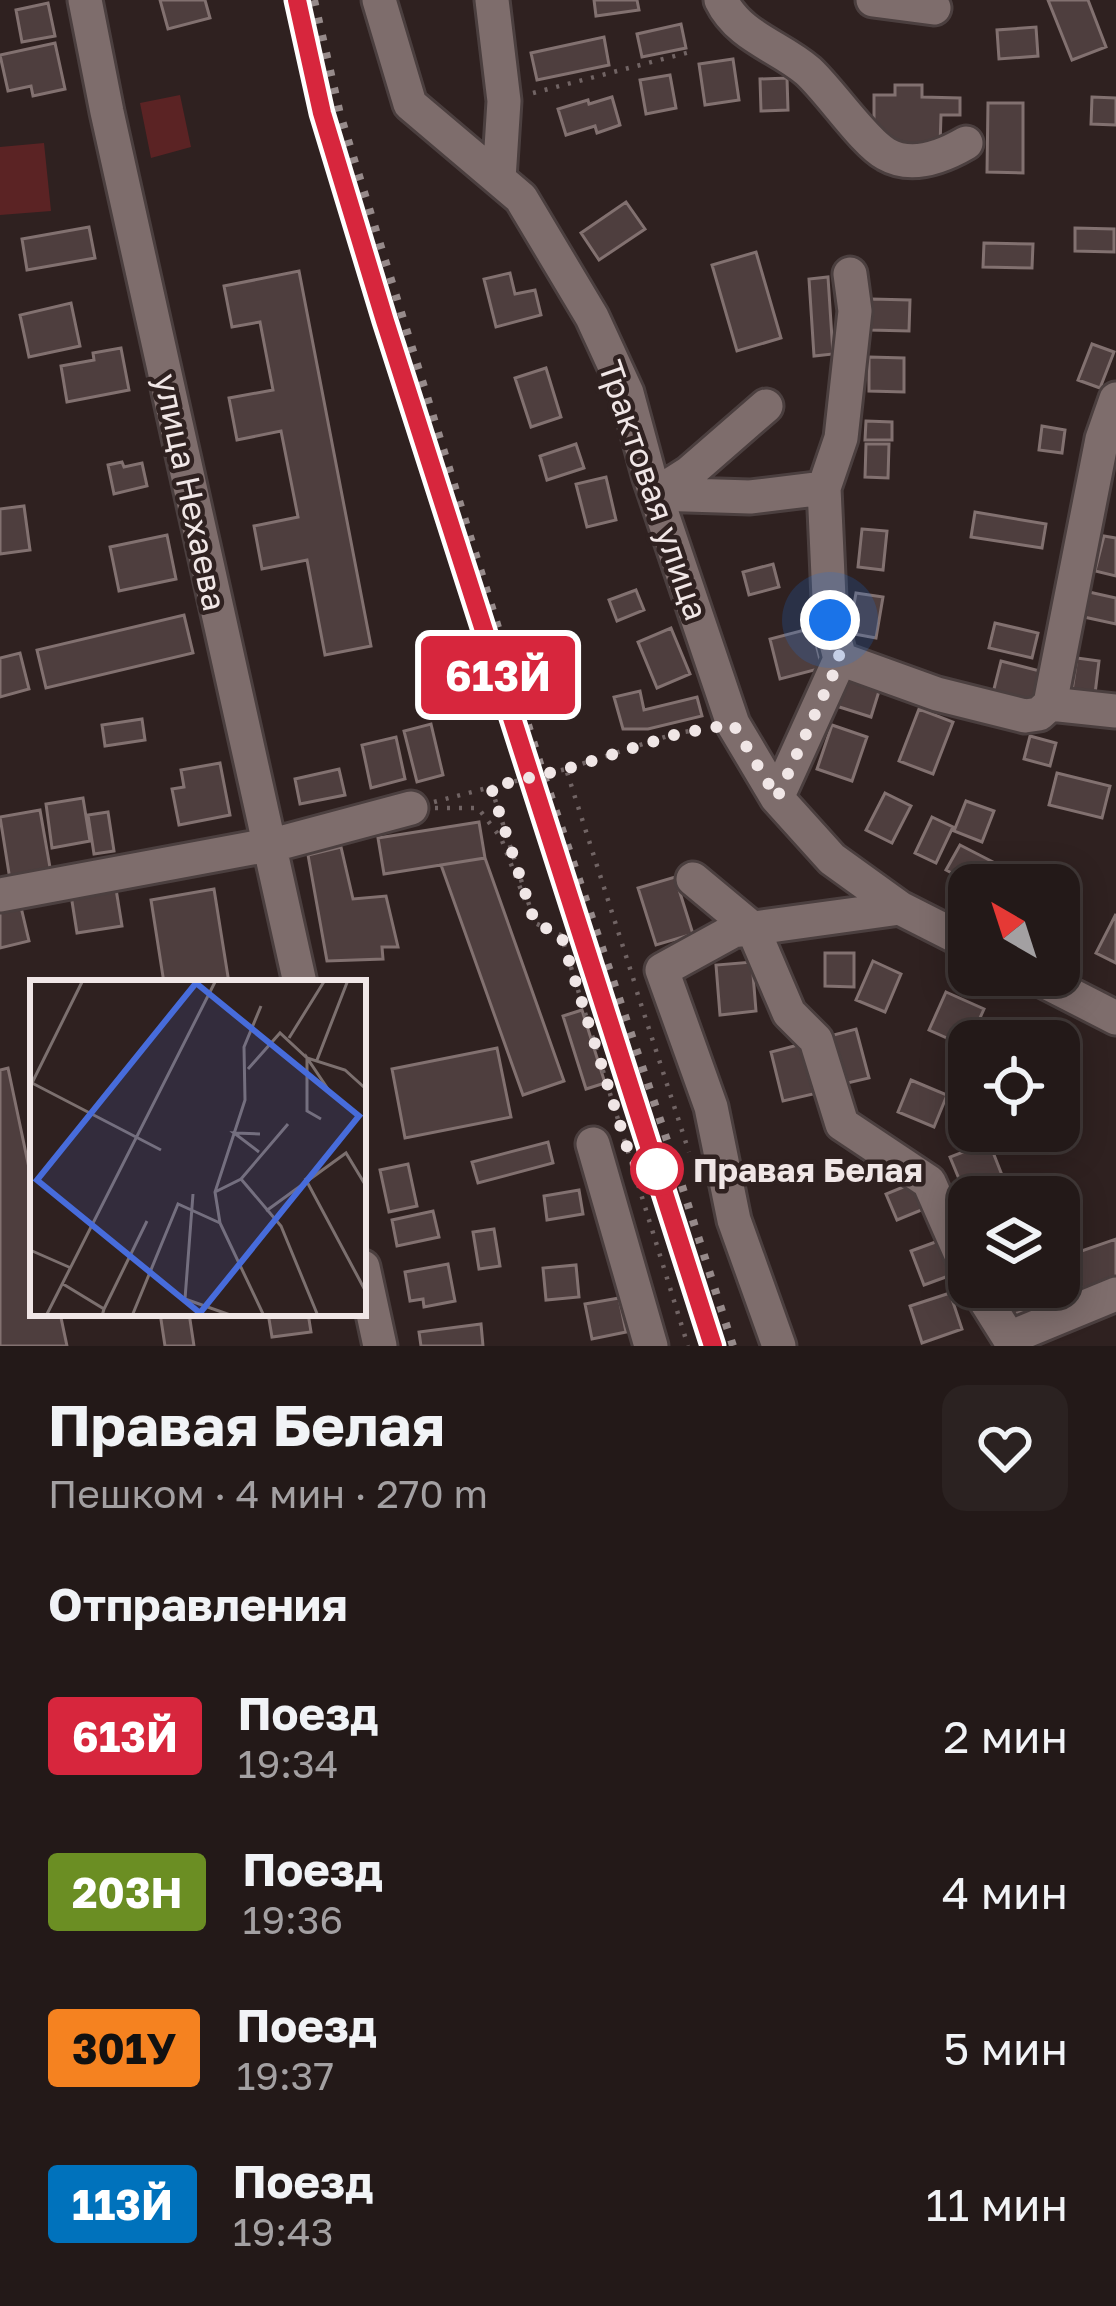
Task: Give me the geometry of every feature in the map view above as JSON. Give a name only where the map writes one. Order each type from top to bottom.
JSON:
[{"type":"street","name":"улица Нехаева","points":[[85,0],[299,980]]},
{"type":"street","name":"Трактовая улица","points":[[379,0],[410,104],[521,198],[592,316],[627,393],[733,724],[777,798],[832,860],[900,908],[948,932]]},
{"type":"street","points":[[492,0],[504,101],[499,179]]},
{"type":"street","points":[[721,0],[728,14],[761,43],[803,67],[884,153],[910,162],[946,154],[966,143]]},
{"type":"street","points":[[873,0],[934,8]]},
{"type":"street","points":[[777,798],[840,659],[830,620],[824,488],[841,438],[855,311],[850,274]]},
{"type":"street","points":[[840,659],[937,694],[1025,716],[1039,714],[1050,704],[1116,399]]},
{"type":"street","points":[[656,494],[689,473],[766,406]]},
{"type":"street","points":[[656,494],[750,497],[824,488]]},
{"type":"street","points":[[1050,704],[1116,711]]},
{"type":"street","points":[[0,895],[269,844],[411,808]]},
{"type":"street","points":[[693,879],[753,928],[789,1013],[816,1040],[842,1124],[929,1182],[948,1225]]},
{"type":"street","points":[[779,1346],[734,1220],[711,1107],[662,970],[733,931],[900,908]]},
{"type":"street","points":[[1073,996],[1116,1018]]},
{"type":"street","points":[[593,1144],[651,1346]]},
{"type":"street","points":[[366,1281],[380,1346]]},
{"type":"street","points":[[990,1308],[1009,1337],[1116,1294]]},
{"type":"path","points":[[504,101],[690,52]]},
{"type":"path","points":[[411,808],[566,769],[677,734],[733,724]]},
{"type":"path","points":[[566,769],[689,1152]]},
{"type":"path","points":[[491,787],[535,923]]},
{"type":"path","points":[[411,808],[478,808],[501,838],[535,923],[561,935],[688,1346]]},
{"type":"shaded area","points":[[180,95],[191,147],[151,158],[140,103]]},
{"type":"shaded area","points":[[44,143],[51,211],[0,215],[0,147]]},
{"type":"building","points":[[160,0],[205,0],[210,18],[168,29]]},
{"type":"building","points":[[594,0],[637,0],[639,10],[596,16]]},
{"type":"building","points":[[1048,0],[1088,0],[1106,47],[1072,60]]},
{"type":"building","points":[[48,3],[55,36],[22,42],[16,10]]},
{"type":"building","points":[[681,24],[686,48],[642,57],[637,34]]},
{"type":"building","points":[[1036,27],[1038,56],[999,59],[997,30]]},
{"type":"building","points":[[604,37],[609,65],[537,80],[531,53]]},
{"type":"building","points":[[55,43],[65,89],[33,96],[31,86],[8,91],[0,55]]},
{"type":"building","points":[[733,59],[739,100],[705,105],[699,64]]},
{"type":"building","points":[[670,75],[676,108],[646,114],[640,80]]},
{"type":"building","points":[[787,78],[788,110],[761,111],[760,79]]},
{"type":"building","points":[[895,85],[922,85],[922,97],[960,98],[960,115],[941,115],[940,146],[886,150],[874,127],[874,95],[895,95]]},
{"type":"building","points":[[612,97],[620,125],[597,133],[595,126],[566,135],[558,109]]},
{"type":"building","points":[[1092,97],[1116,98],[1116,125],[1091,124]]},
{"type":"building","points":[[988,103],[1023,103],[1023,173],[987,172]]},
{"type":"building","points":[[626,202],[645,229],[599,260],[581,233]]},
{"type":"building","points":[[89,227],[95,258],[27,270],[22,239]]},
{"type":"building","points":[[1075,228],[1114,229],[1114,252],[1075,251]]},
{"type":"building","points":[[984,243],[1033,244],[1032,268],[983,267]]},
{"type":"building","points":[[756,252],[781,338],[737,351],[712,265]]},
{"type":"building","points":[[299,271],[371,646],[325,655],[307,560],[262,569],[254,526],[298,517],[281,431],[237,440],[229,398],[273,390],[260,322],[232,327],[224,286]]},
{"type":"building","points":[[510,273],[515,294],[535,290],[541,315],[496,327],[484,279]]},
{"type":"building","points":[[828,277],[833,354],[814,356],[809,279]]},
{"type":"building","points":[[871,299],[910,300],[909,331],[870,330]]},
{"type":"building","points":[[71,303],[80,346],[29,357],[20,315]]},
{"type":"building","points":[[1092,344],[1114,352],[1100,388],[1078,380]]},
{"type":"building","points":[[121,348],[129,390],[67,402],[61,366],[94,360],[93,353]]},
{"type":"building","points":[[869,357],[904,358],[904,392],[869,391]]},
{"type":"building","points":[[546,368],[561,417],[531,427],[515,378]]},
{"type":"building","points":[[866,421],[892,422],[892,440],[865,440]]},
{"type":"building","points":[[1042,426],[1065,430],[1062,453],[1039,450]]},
{"type":"building","points":[[576,444],[584,468],[547,480],[540,456]]},
{"type":"building","points":[[866,444],[889,444],[888,478],[865,477]]},
{"type":"building","points":[[122,462],[124,467],[142,463],[147,486],[114,494],[108,465]]},
{"type":"building","points":[[606,477],[616,520],[587,527],[576,484]]},
{"type":"building","points":[[24,506],[30,550],[0,554],[0,509]]},
{"type":"building","points":[[975,512],[1046,524],[1042,548],[971,537]]},
{"type":"building","points":[[862,529],[887,531],[883,570],[858,567]]},
{"type":"building","points":[[167,535],[176,579],[119,591],[110,547]]},
{"type":"building","points":[[1104,536],[1116,538],[1116,576],[1095,571]]},
{"type":"building","points":[[773,564],[779,587],[749,595],[743,572]]},
{"type":"building","points":[[636,590],[644,610],[617,621],[609,600]]},
{"type":"building","points":[[1089,592],[1116,598],[1116,624],[1084,617]]},
{"type":"building","points":[[856,593],[883,597],[876,638],[849,633]]},
{"type":"building","points":[[184,615],[193,653],[46,688],[37,650]]},
{"type":"building","points":[[995,623],[1038,633],[1032,658],[989,648]]},
{"type":"building","points":[[671,628],[690,674],[657,688],[638,642]]},
{"type":"building","points":[[812,628],[822,668],[780,679],[770,639]]},
{"type":"building","points":[[20,653],[29,689],[0,697],[0,658]]},
{"type":"building","points":[[1077,658],[1099,661],[1095,694],[1072,691]]},
{"type":"building","points":[[1001,661],[1040,671],[1031,707],[992,697]]},
{"type":"building","points":[[842,676],[880,688],[871,717],[833,705]]},
{"type":"building","points":[[640,691],[644,710],[697,697],[702,716],[648,729],[623,729],[614,697]]},
{"type":"building","points":[[919,709],[953,722],[933,774],[899,761]]},
{"type":"building","points":[[142,719],[145,740],[105,746],[102,725]]},
{"type":"building","points":[[431,724],[443,775],[417,782],[404,731]]},
{"type":"building","points":[[832,725],[867,737],[852,781],[817,769]]},
{"type":"building","points":[[1030,736],[1056,743],[1050,766],[1024,759]]},
{"type":"building","points":[[396,737],[405,779],[371,788],[362,745]]},
{"type":"building","points":[[220,763],[230,815],[179,825],[172,789],[184,787],[181,770]]},
{"type":"building","points":[[339,769],[345,795],[300,804],[295,779]]},
{"type":"building","points":[[1057,773],[1110,786],[1102,818],[1049,805]]},
{"type":"building","points":[[885,793],[911,806],[892,843],[866,830]]},
{"type":"building","points":[[83,798],[90,841],[52,848],[46,804]]},
{"type":"building","points":[[966,801],[994,811],[982,842],[954,831]]},
{"type":"building","points":[[40,810],[52,879],[11,886],[0,817]]},
{"type":"building","points":[[108,812],[114,851],[94,854],[88,815]]},
{"type":"building","points":[[932,817],[953,827],[936,863],[915,853]]},
{"type":"building","points":[[479,822],[485,858],[384,874],[378,838]]},
{"type":"building","points":[[960,845],[997,864],[949,864]]},
{"type":"building","points":[[341,847],[353,899],[386,896],[398,947],[382,947],[383,959],[327,961],[308,855]]},
{"type":"building","points":[[485,858],[564,1081],[523,1095],[441,865]]},
{"type":"building","points":[[675,877],[693,934],[656,945],[638,888]]},
{"type":"building","points":[[116,889],[122,926],[77,933],[71,895]]},
{"type":"building","points":[[214,889],[229,980],[164,980],[151,900]]},
{"type":"building","points":[[20,903],[29,941],[0,948],[0,907]]},
{"type":"building","points":[[1116,914],[1116,963],[1096,953]]},
{"type":"building","points":[[825,953],[854,953],[854,987],[825,986]]},
{"type":"building","points":[[873,961],[901,974],[885,1012],[856,1000]]},
{"type":"building","points":[[752,962],[756,1011],[720,1015],[716,965]]},
{"type":"building","points":[[946,992],[984,1009],[979,1020],[948,1020],[948,1038],[929,1030]]},
{"type":"building","points":[[582,1010],[605,1083],[586,1089],[563,1016]]},
{"type":"building","points":[[856,1029],[869,1078],[839,1085],[826,1037]]},
{"type":"building","points":[[809,1042],[822,1092],[783,1101],[771,1052]]},
{"type":"building","points":[[497,1048],[511,1117],[405,1138],[392,1069]]},
{"type":"building","points":[[8,1068],[30,1173],[30,1316],[61,1316],[67,1346],[0,1346],[0,1070]]},
{"type":"building","points":[[911,1080],[947,1095],[934,1127],[898,1112]]},
{"type":"building","points":[[548,1142],[553,1163],[478,1183],[472,1162]]},
{"type":"building","points":[[993,1152],[1002,1176],[958,1176],[950,1157]]},
{"type":"building","points":[[408,1164],[417,1206],[389,1212],[380,1170]]},
{"type":"building","points":[[913,1183],[924,1209],[897,1220],[886,1194]]},
{"type":"building","points":[[579,1190],[583,1214],[547,1220],[544,1196]]},
{"type":"building","points":[[433,1211],[439,1237],[397,1246],[392,1220]]},
{"type":"building","points":[[494,1229],[500,1266],[479,1269],[473,1232]]},
{"type":"building","points":[[1116,1239],[1116,1278],[1082,1290],[1080,1252]]},
{"type":"building","points":[[941,1240],[948,1276],[924,1285],[911,1251]]},
{"type":"building","points":[[448,1264],[455,1301],[424,1307],[423,1299],[410,1301],[405,1272]]},
{"type":"building","points":[[576,1265],[579,1297],[546,1300],[543,1268]]},
{"type":"building","points":[[948,1294],[948,1308],[955,1308],[962,1329],[922,1343],[910,1306]]},
{"type":"building","points":[[619,1298],[626,1332],[592,1339],[585,1304]]},
{"type":"building","points":[[1006,1308],[1034,1308],[1008,1316]]},
{"type":"building","points":[[160,1316],[189,1316],[194,1346],[165,1346]]},
{"type":"building","points":[[268,1316],[308,1316],[311,1332],[272,1337]]},
{"type":"building","points":[[481,1324],[483,1346],[421,1346],[419,1332]]},
{"type":"railway","points":[[314,0],[340,114],[541,767],[733,1346]]},
{"type":"railway","points":[[358,232],[413,409]]},
{"type":"railway","points":[[630,1084],[713,1346]]},
{"type":"train","name":"613Й","points":[[297,0],[322,113],[385,321],[713,1346]]},
{"type":"place","name":"Правая Белая","points":[[657,1169]]},
{"type":"route","points":[[657,1169],[632,1163],[561,935],[535,923],[491,787],[677,734],[733,724],[777,798],[840,659],[830,620]]}]
